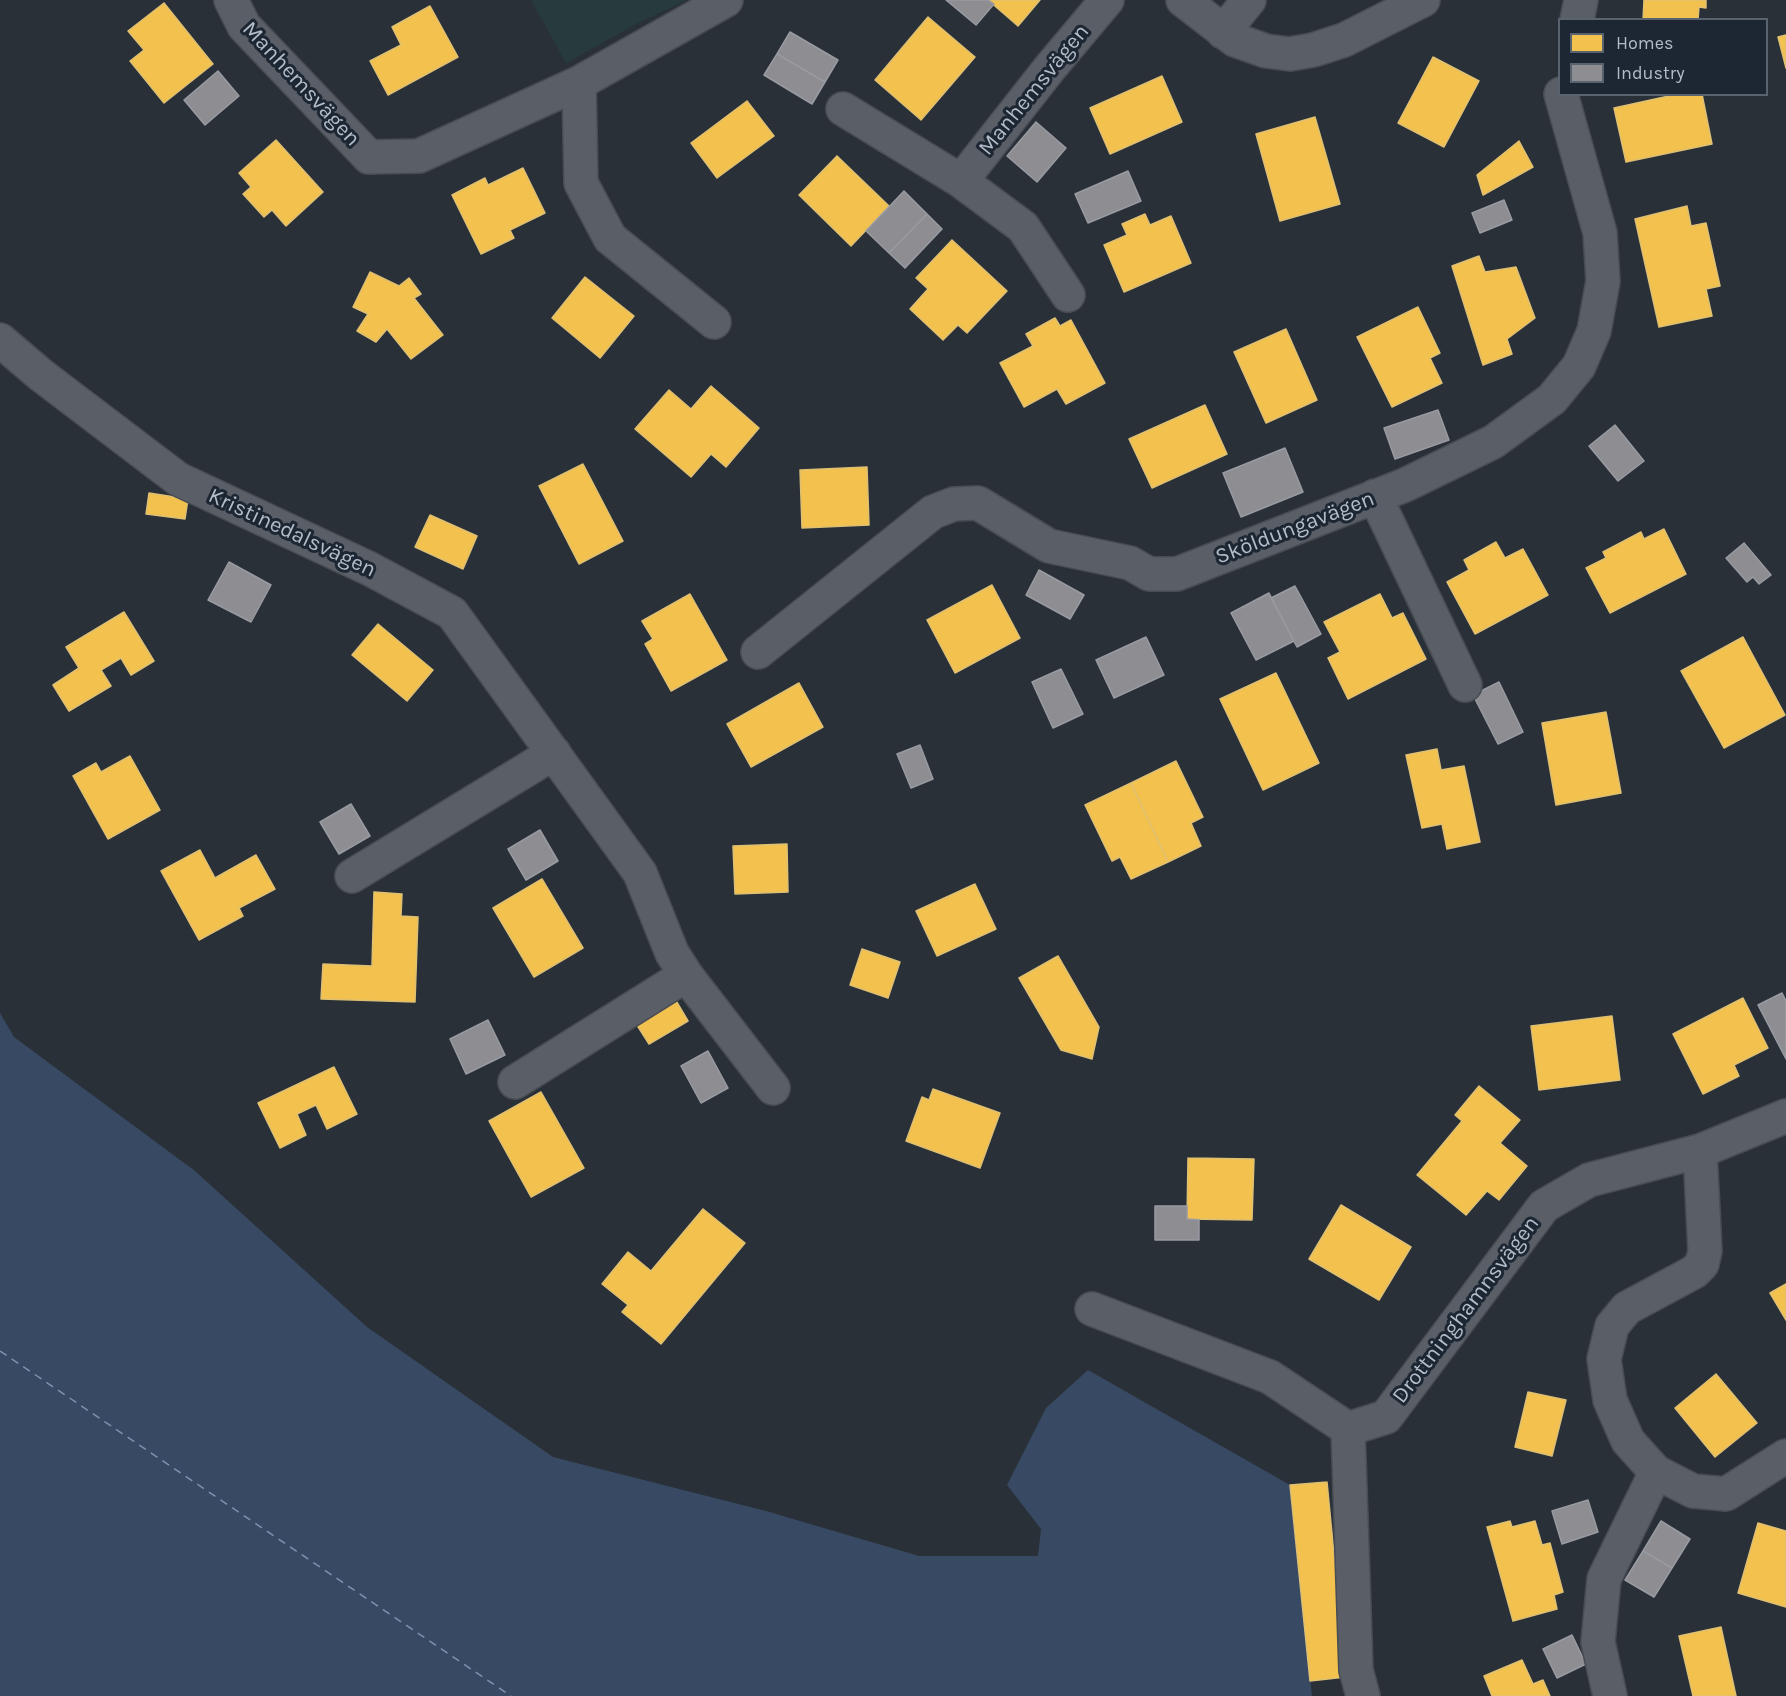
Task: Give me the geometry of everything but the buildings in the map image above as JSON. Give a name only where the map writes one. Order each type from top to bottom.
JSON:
[{"type":"street","name":"Manhemsvägen","points":[[231,0],[244,26],[369,157],[419,156],[579,83],[726,0]]},
{"type":"street","name":"Manhemsvägen","points":[[961,182],[1049,69],[1107,0]]},
{"type":"street","points":[[1183,0],[1234,40],[1266,51],[1290,54],[1344,40],[1423,0]]},
{"type":"street","points":[[1223,32],[1249,0]]},
{"type":"street","points":[[1577,18],[1581,0]]},
{"type":"street","points":[[579,83],[581,183],[610,238],[714,322]]},
{"type":"street","name":"Sköldungavägen","points":[[758,652],[933,512],[954,504],[978,503],[1049,546],[1130,563],[1149,574],[1177,574],[1405,485],[1493,442],[1552,399],[1579,366],[1594,331],[1603,281],[1600,233],[1563,96]]},
{"type":"street","points":[[843,109],[961,182],[1023,227],[1068,295]]},
{"type":"street","name":"Kristinedalsvägen","points":[[0,340],[41,375],[178,479],[370,569],[452,613],[640,873],[672,953],[686,975],[773,1088]]},
{"type":"street","points":[[1375,496],[1465,685]]},
{"type":"street","points":[[352,876],[554,753]]},
{"type":"street","points":[[515,1082],[686,975]]},
{"type":"street","name":"Drottninghamnsvägen","points":[[1348,1429],[1386,1417],[1544,1206],[1589,1180],[1700,1151],[1786,1116]]},
{"type":"street","points":[[1700,1151],[1705,1251],[1702,1263],[1694,1272],[1627,1308],[1612,1326],[1604,1359],[1610,1400],[1628,1441],[1656,1472],[1693,1491],[1726,1494],[1786,1456]]},
{"type":"street","points":[[1092,1310],[1270,1377],[1348,1429],[1356,1670],[1362,1696]]},
{"type":"street","points":[[1610,1696],[1598,1642],[1604,1579],[1656,1472]]},
{"type":"green space","points":[[531,0],[687,0],[638,23],[566,63]]},
{"type":"water","points":[[0,1013],[14,1037],[195,1171],[367,1327],[553,1457],[766,1511],[919,1556],[1038,1556],[1041,1529],[1007,1485],[1046,1408],[1088,1370],[1290,1485],[1312,1696],[0,1696]]},
{"type":"ferry route","points":[[0,1351],[511,1696]]}]
